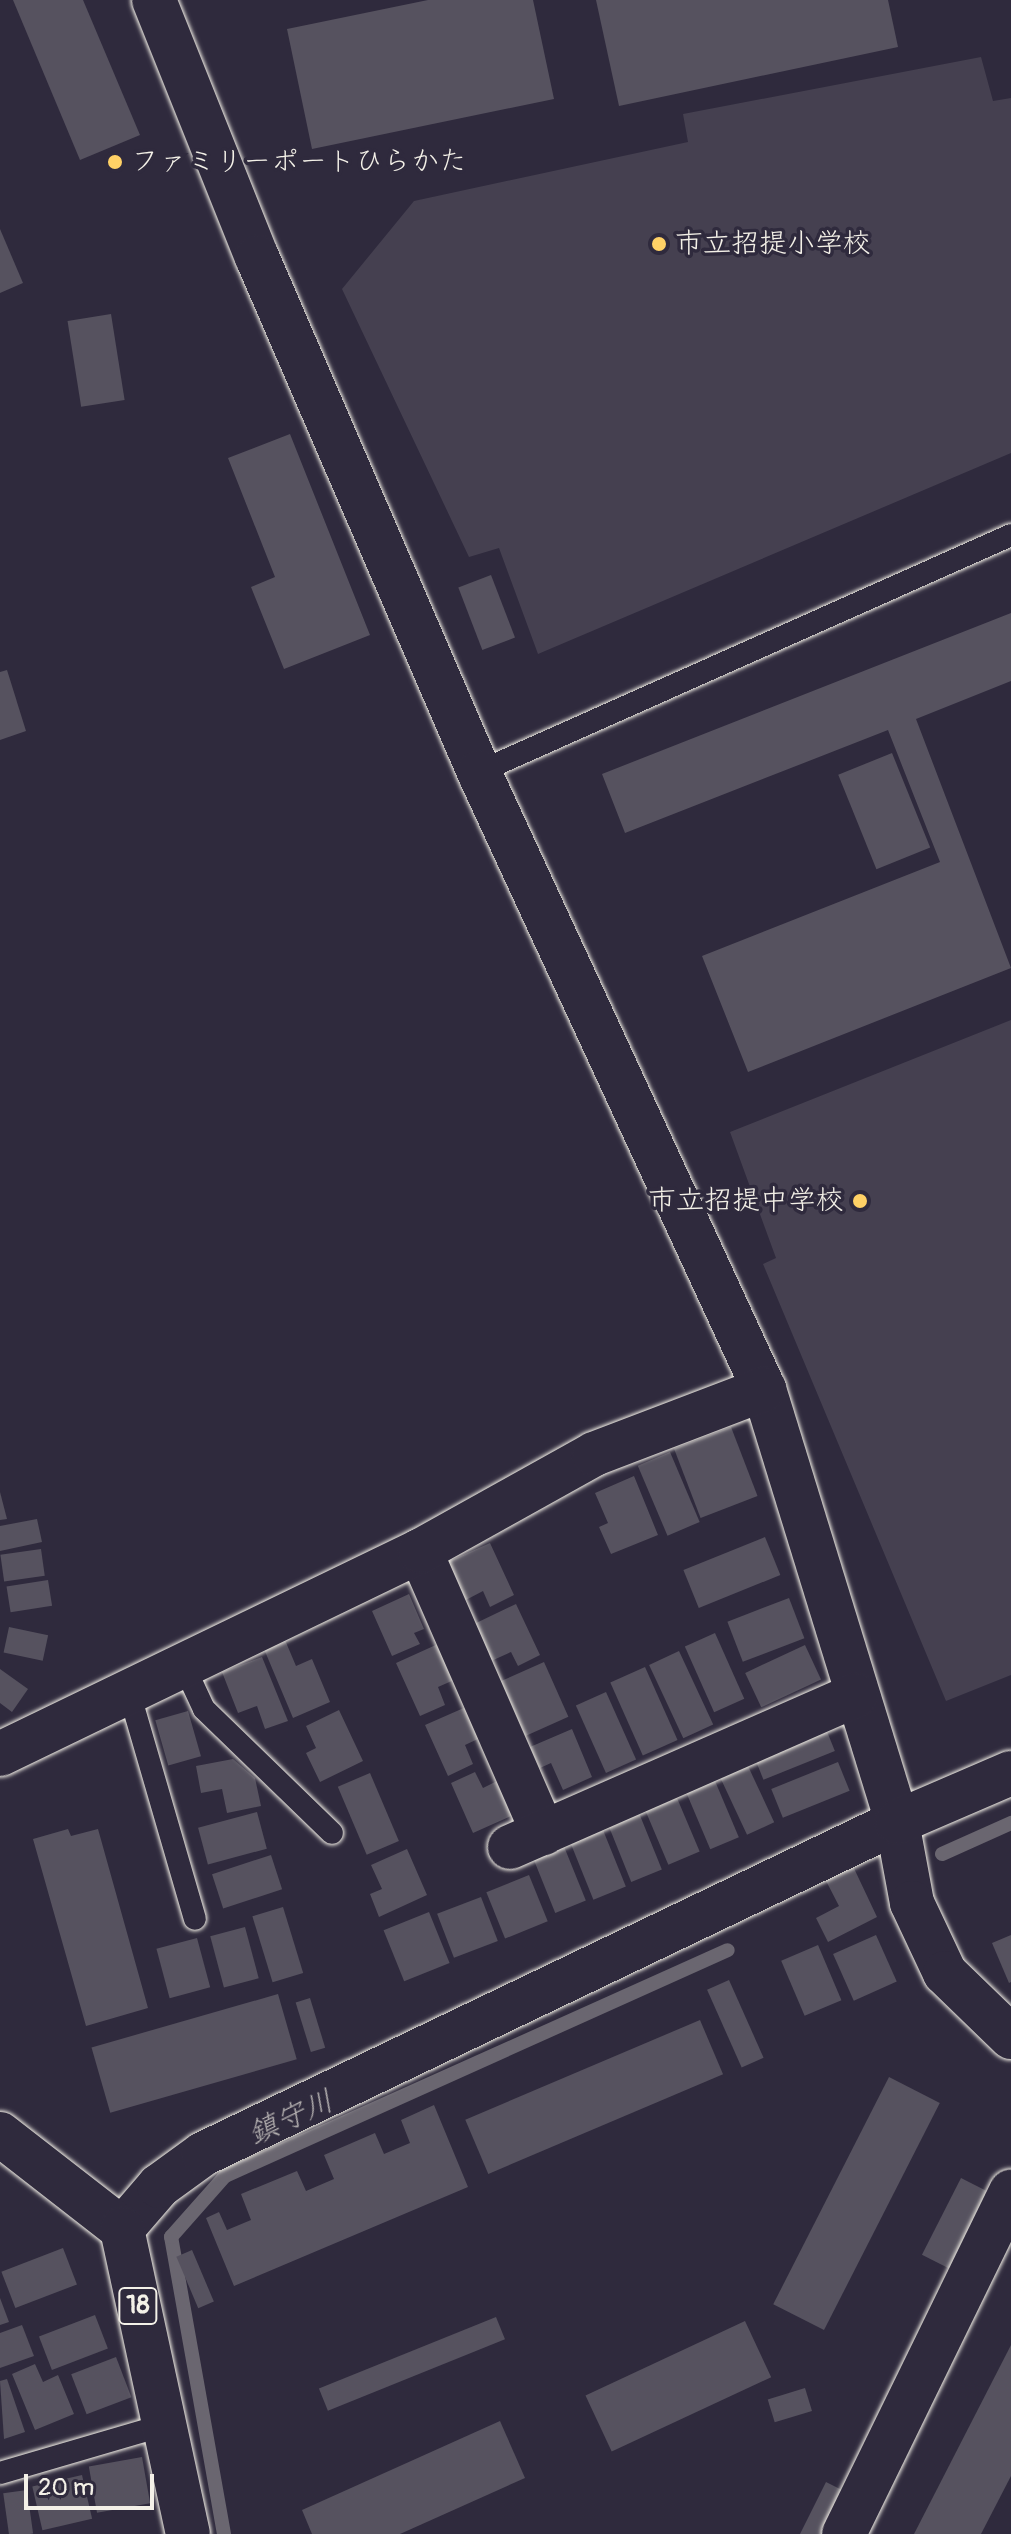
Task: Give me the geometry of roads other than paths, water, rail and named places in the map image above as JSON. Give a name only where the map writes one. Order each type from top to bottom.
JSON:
[{"type":"street","points":[[154,0],[257,257],[479,772],[764,1389],[897,1822],[912,1903],[945,1973],[1011,2037]]},
{"type":"street","points":[[0,1754],[420,1551],[594,1454],[764,1389]]},
{"type":"street","points":[[420,1551],[527,1840],[856,1695]]},
{"type":"street","points":[[0,2134],[122,2229],[159,2186],[203,2154],[897,1822],[1011,1773]]},
{"type":"street","points":[[844,2534],[1011,2191]]},
{"type":"street","name":"18","points":[[122,2229],[188,2534]]},
{"type":"lane","points":[[479,772],[1011,535]]},
{"type":"lane","points":[[184,1666],[204,1709],[332,1833]]},
{"type":"lane","points":[[129,1692],[195,1919]]},
{"type":"lane","points":[[0,2473],[164,2425]]},
{"type":"waterway","name":"鎮守川","points":[[942,1854],[1011,1823]]},
{"type":"waterway","name":"鎮守川","points":[[224,2534],[171,2237],[225,2176],[728,1950]]},
{"type":"place","name":"ファミリーポートひらかた","points":[[115,162]]},
{"type":"place","name":"市立招提小学校","points":[[659,244]]},
{"type":"place","name":"市立招提中学校","points":[[860,1201]]}]
